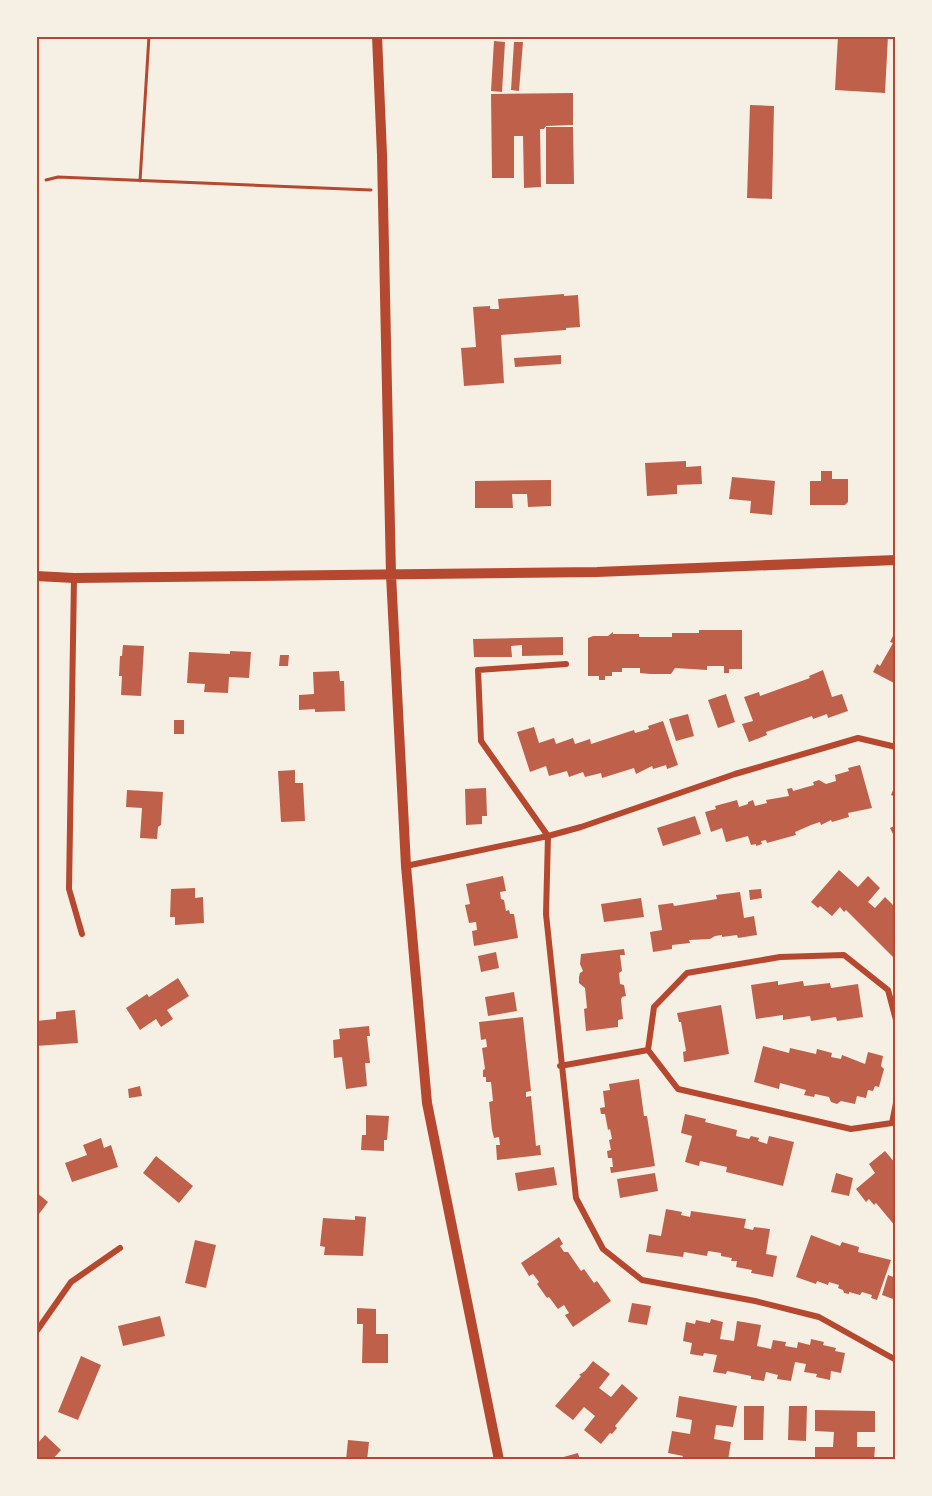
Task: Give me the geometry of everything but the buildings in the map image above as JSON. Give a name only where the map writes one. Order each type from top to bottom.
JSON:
[{"type":"street","points":[[377,36],[391,575],[406,866],[427,1103],[499,1460]]},
{"type":"street","points":[[36,576],[74,578],[597,572],[896,560]]},
{"type":"street","points":[[74,578],[69,889],[82,934]]},
{"type":"street","points":[[566,664],[478,669],[481,741],[548,836],[546,914],[576,1198],[603,1249],[642,1280],[755,1301],[819,1317],[896,1360]]},
{"type":"street","points":[[406,866],[548,836],[735,774],[858,738],[896,747]]},
{"type":"street","points":[[896,1020],[888,990],[844,955],[780,957],[687,973],[654,1007],[648,1050],[678,1089],[851,1129],[894,1126],[896,1103]]},
{"type":"street","points":[[561,1066],[648,1050]]},
{"type":"street","points":[[36,1332],[71,1282],[120,1248]]},
{"type":"path","points":[[140,181],[149,36]]},
{"type":"path","points":[[46,180],[58,177],[382,190]]}]
